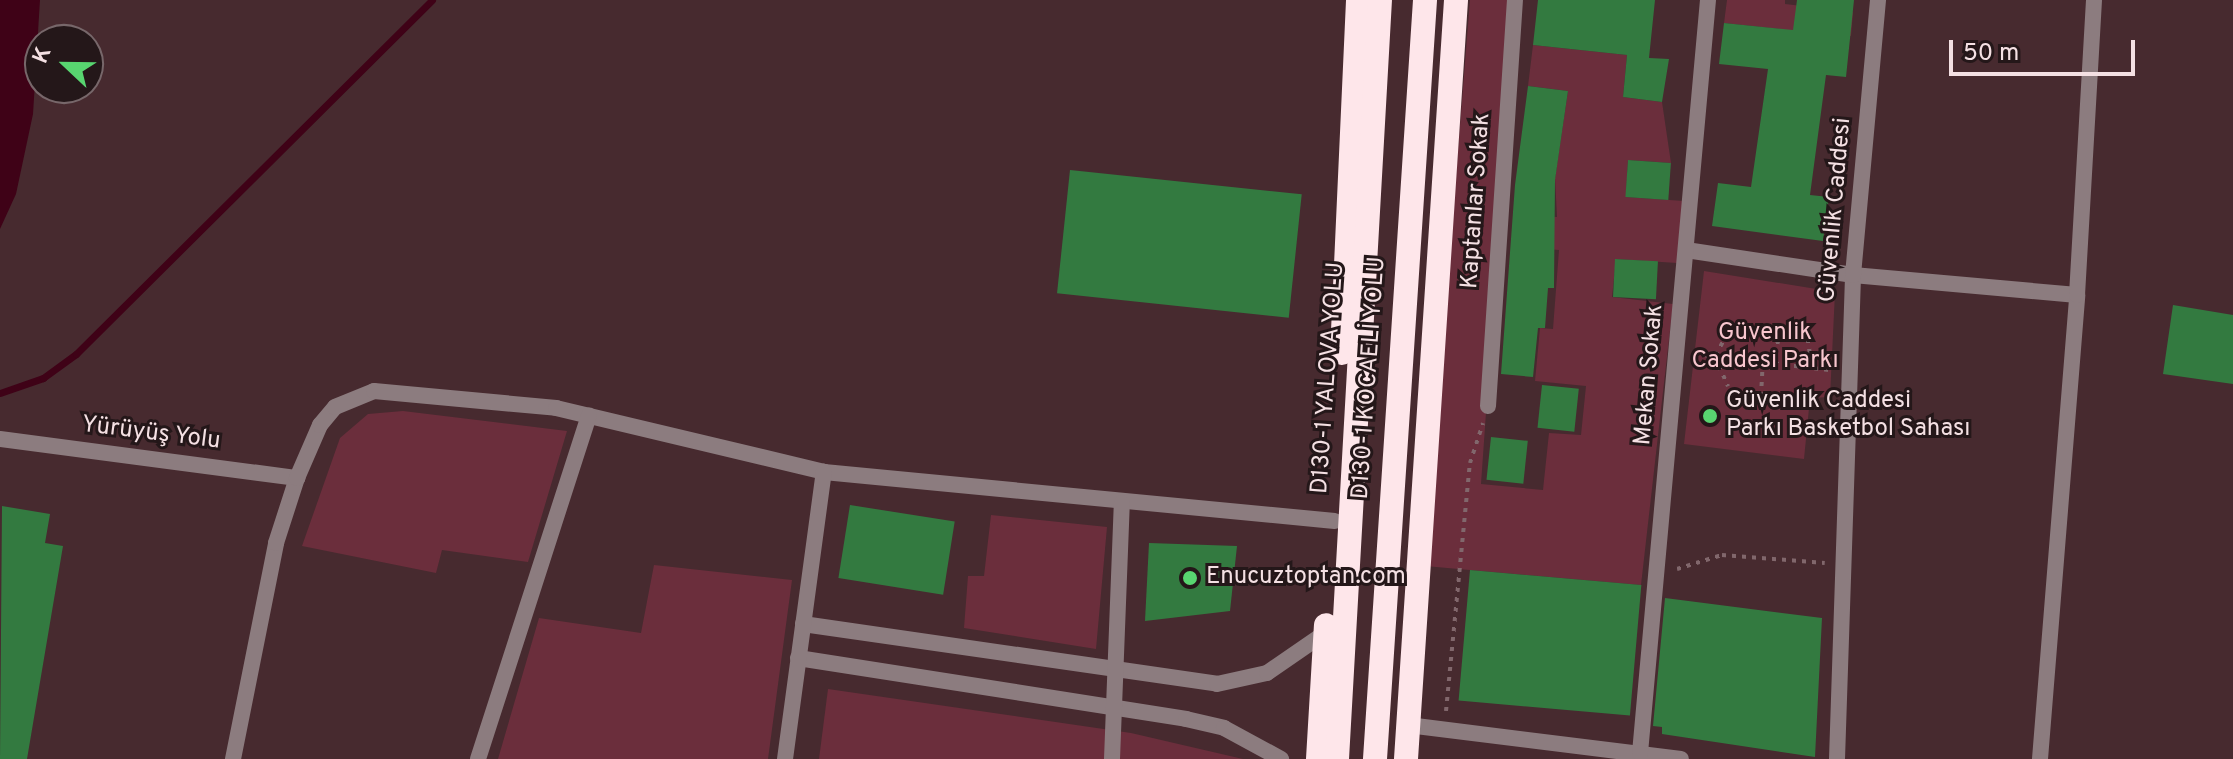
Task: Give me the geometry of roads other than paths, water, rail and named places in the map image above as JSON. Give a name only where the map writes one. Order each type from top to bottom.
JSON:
[{"type":"highway","points":[[1318,759],[1335,521],[1358,0]]},
{"type":"highway","name":"D130-1 YALOVA YOLU","points":[[1337,759],[1380,0]]},
{"type":"highway","name":"D130-1 KOCAELİ YOLU","points":[[1375,759],[1425,0]]},
{"type":"highway","points":[[1406,759],[1456,0]]},
{"type":"street","name":"Kaptanlar Sokak","points":[[1488,406],[1515,0]]},
{"type":"street","name":"Mekan Sokak","points":[[1640,753],[1708,0]]},
{"type":"street","name":"Güvenlik Caddesi","points":[[1837,759],[1853,275],[1878,0]]},
{"type":"street","points":[[2040,759],[2077,295],[2094,0]]},
{"type":"street","points":[[1686,250],[1853,275],[2077,295]]},
{"type":"street","points":[[233,759],[276,543],[297,478],[320,425],[335,407],[374,391],[441,395],[589,416],[824,472],[1122,503],[1335,521]]},
{"type":"street","points":[[478,759],[589,416]]},
{"type":"street","name":"Yürüyüş Yolu","points":[[0,439],[297,478]]},
{"type":"street","points":[[785,759],[824,472]]},
{"type":"street","points":[[1112,759],[1122,503]]},
{"type":"street","points":[[803,624],[1114,671],[1232,683],[1286,663],[1325,633]]},
{"type":"street","points":[[798,658],[1224,728],[1281,759]]},
{"type":"street","points":[[1408,725],[1681,759]]},
{"type":"waterway","points":[[0,393],[43,378],[76,354],[432,0]]},
{"type":"place","name":"Güvenlik Caddesi Parkı Basketbol Sahası","points":[[1710,416]]},
{"type":"place","name":"Enucuztoptan.com","points":[[1190,578]]},
{"type":"park label","name":"Güvenlik Caddesi Parkı","points":[[1765,348]]}]
